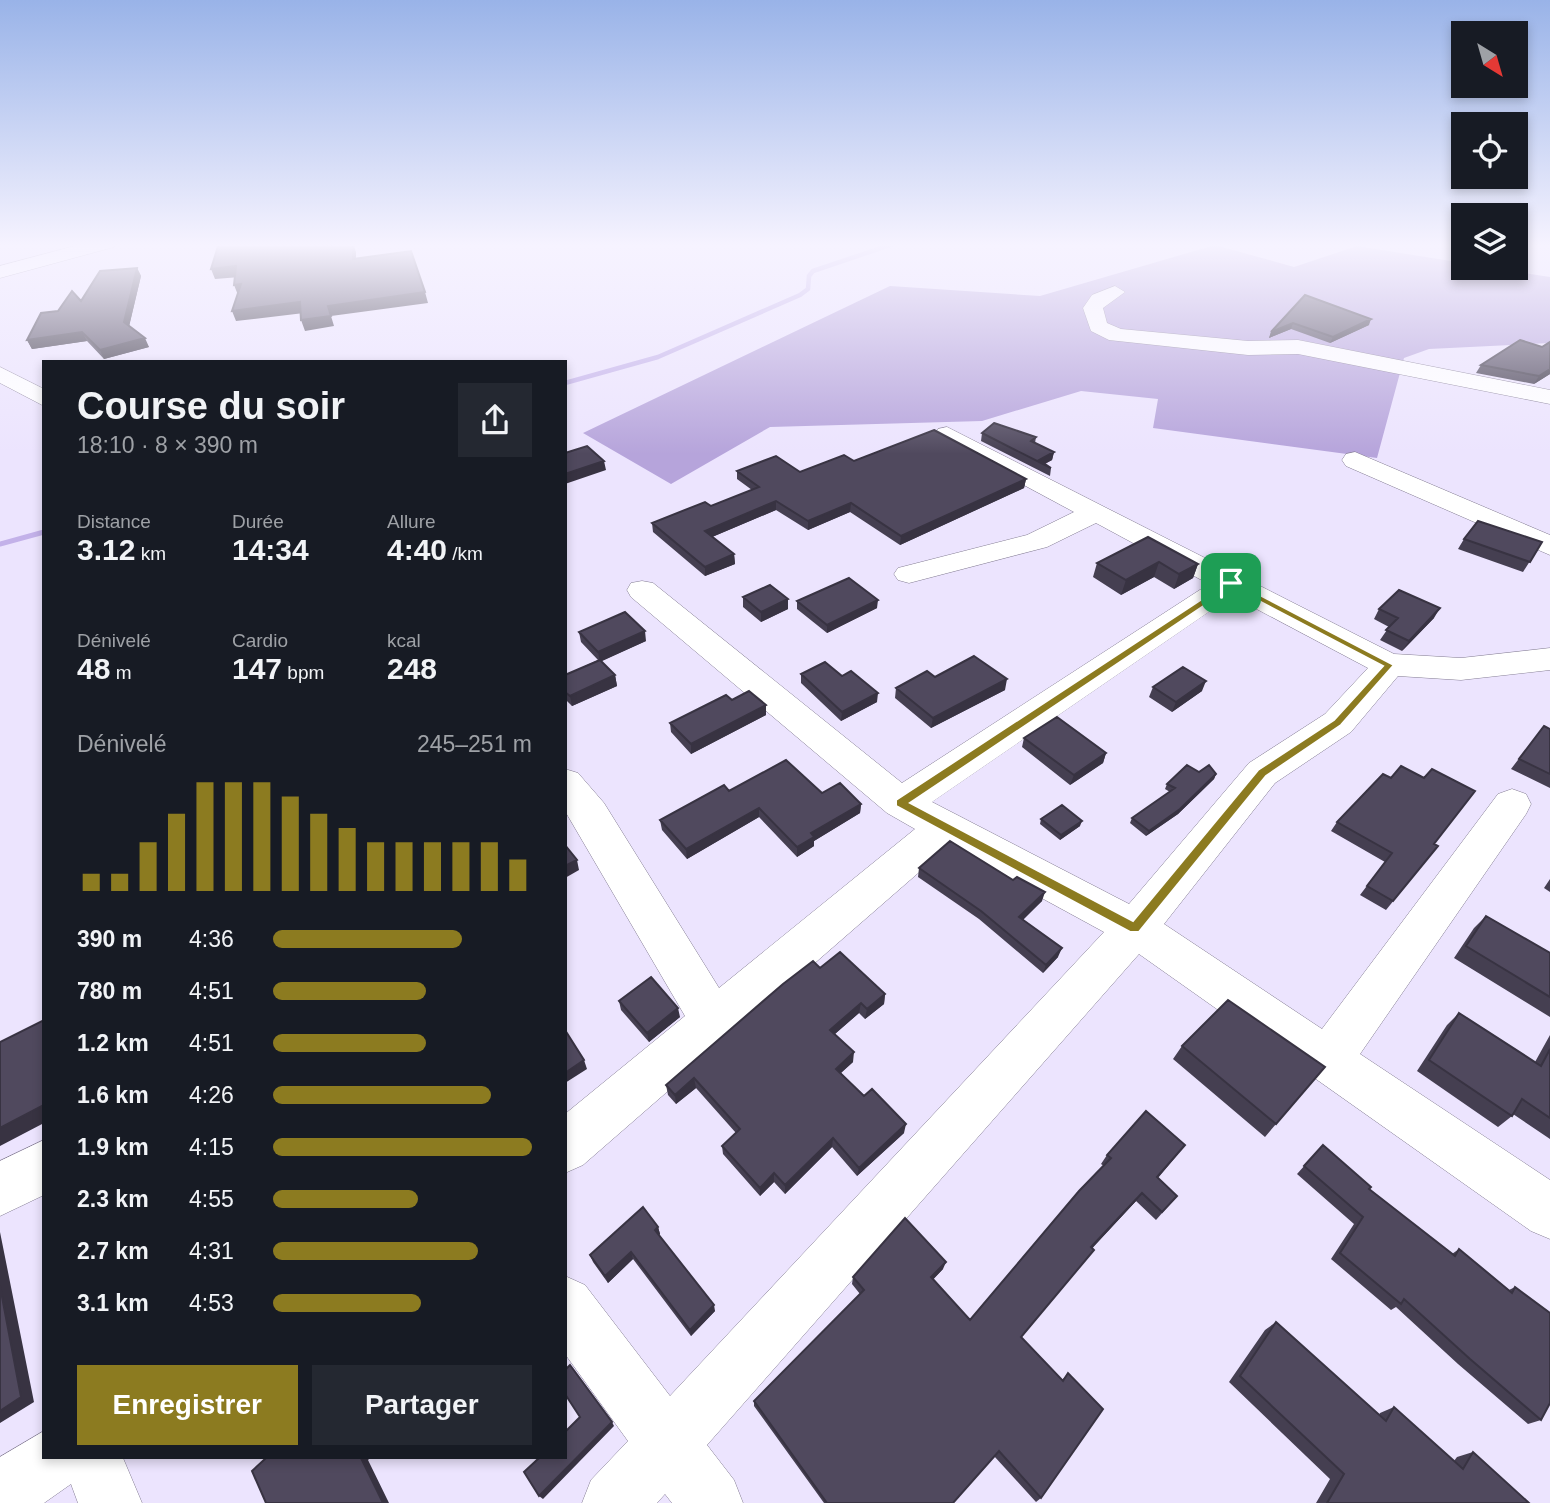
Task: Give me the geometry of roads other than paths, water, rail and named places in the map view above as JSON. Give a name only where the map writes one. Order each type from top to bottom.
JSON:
[{"type":"street","points":[[1094,313],[1098,327],[1118,335],[1248,348],[1298,347],[1550,397]]},
{"type":"street","points":[[0,374],[42,398]]},
{"type":"street","points":[[947,434],[1389,665],[1420,664],[1461,668],[1550,659]]},
{"type":"street","points":[[1355,460],[1550,546]]},
{"type":"street","points":[[909,574],[1037,541],[1096,512]]},
{"type":"street","points":[[901,803],[1231,583]]},
{"type":"street","points":[[642,590],[901,803],[943,828],[1135,928],[1550,1212]]},
{"type":"street","points":[[614,1503],[1135,928],[1262,773],[1338,723],[1389,665]]},
{"type":"street","points":[[567,785],[590,814],[714,1021]]},
{"type":"street","points":[[1328,1060],[1512,804]]},
{"type":"street","points":[[567,1145],[943,828]]},
{"type":"street","points":[[0,1190],[42,1167]]},
{"type":"street","points":[[567,1308],[711,1503]]},
{"type":"street","points":[[0,1495],[53,1459]]},
{"type":"street","points":[[92,1459],[110,1503]]},
{"type":"waterway","points":[[567,382],[658,357],[758,313]]},
{"type":"waterway","points":[[0,544],[42,533]]}]
